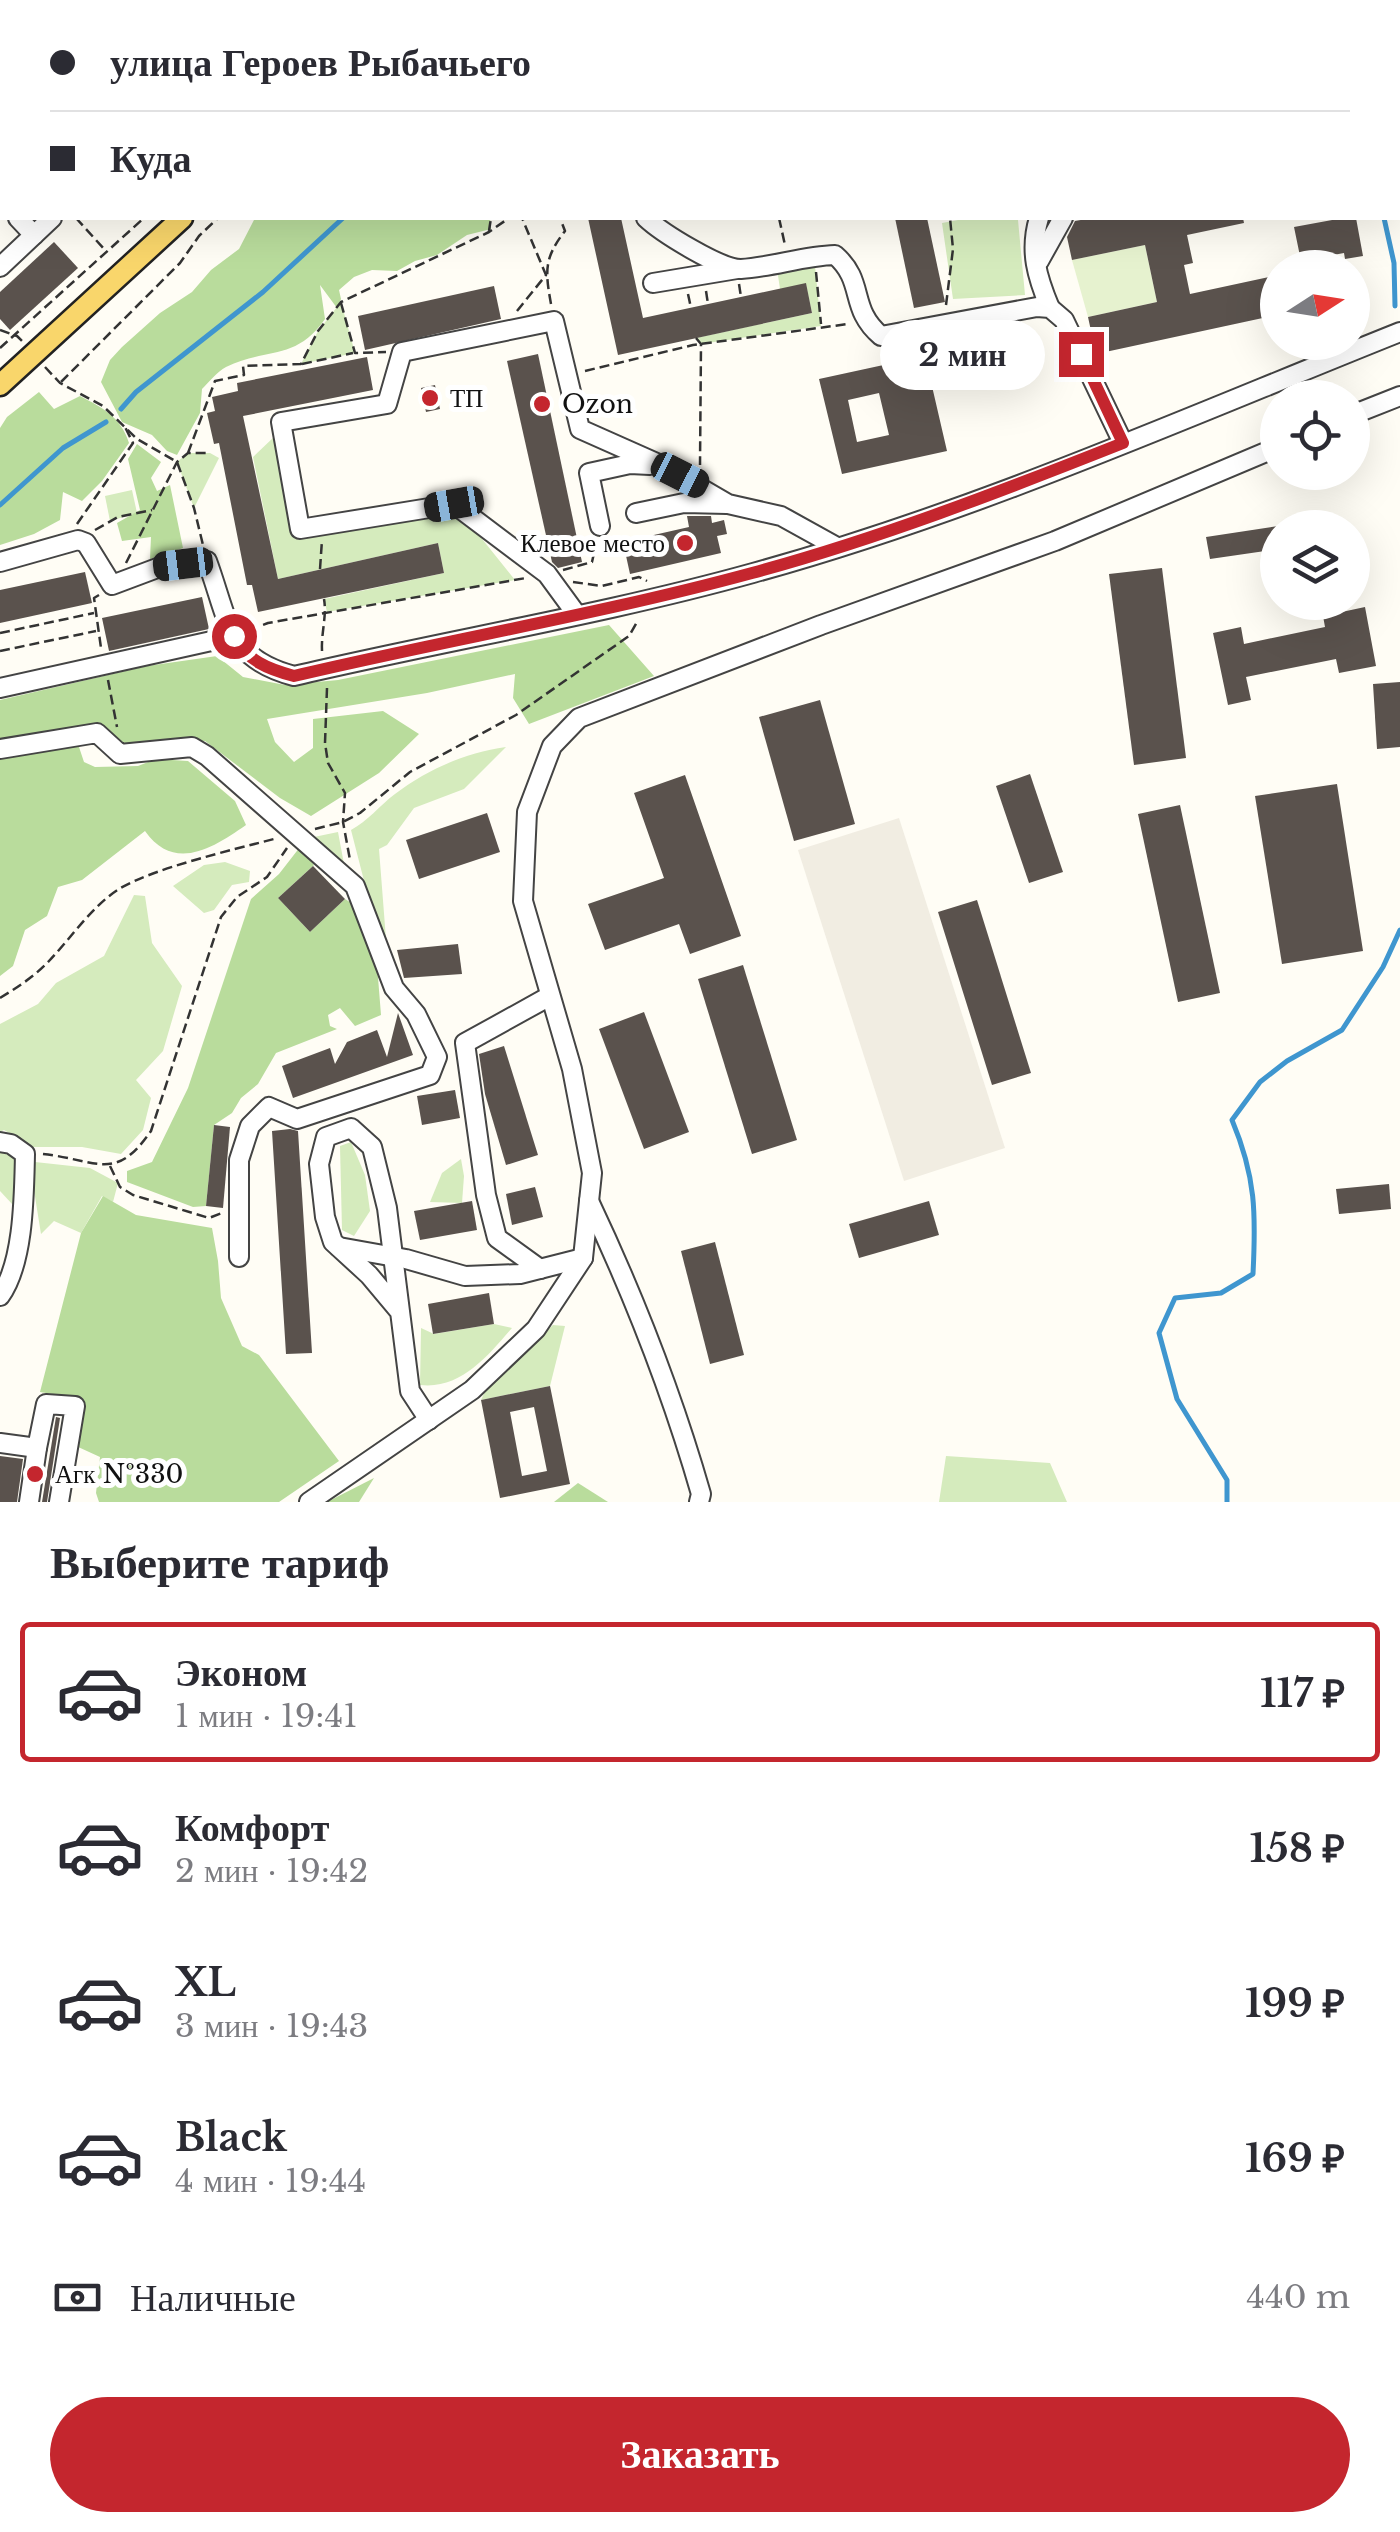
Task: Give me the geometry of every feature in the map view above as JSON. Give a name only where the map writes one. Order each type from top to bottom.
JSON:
[{"type":"main road","points":[[3,377],[180,220]]},
{"type":"street","points":[[20,220],[34,235]]},
{"type":"street","points":[[0,268],[50,220]]},
{"type":"street","points":[[648,220],[665,236],[737,269]]},
{"type":"street","points":[[1038,220],[1035,271],[1050,308],[1064,320],[1123,443]]},
{"type":"street","points":[[1035,271],[1062,220]]},
{"type":"street","points":[[652,283],[814,256],[835,256],[850,269],[864,322],[881,336],[1037,307],[1050,308]]},
{"type":"street","points":[[577,615],[547,574],[454,504],[300,529],[281,422],[387,404],[402,352],[554,321],[580,429],[661,465],[728,504]]},
{"type":"street","points":[[0,562],[77,543],[112,585],[160,567],[206,561],[241,650],[265,668],[294,676],[328,674],[754,573],[837,547],[1123,443],[1400,332]]},
{"type":"street","points":[[1370,408],[1400,396]]},
{"type":"street","points":[[310,1502],[472,1390],[536,1330],[583,1258],[592,1173],[572,1069],[523,901],[527,812],[552,746],[579,718],[821,624],[1055,541],[1260,454]]},
{"type":"street","points":[[599,532],[589,473],[630,464],[661,465]]},
{"type":"street","points":[[636,513],[684,503],[728,504],[781,516],[837,547]]},
{"type":"street","points":[[0,688],[234,636]]},
{"type":"street","points":[[0,749],[97,733],[120,754],[192,748],[207,756],[355,886],[394,988],[416,1014],[437,1058],[430,1075],[297,1119],[269,1108],[250,1126],[239,1160],[240,1257]]},
{"type":"street","points":[[540,1269],[497,1238],[486,1195],[466,1043],[550,996]]},
{"type":"street","points":[[400,1312],[334,1242],[326,1217],[319,1164],[326,1136],[351,1128],[372,1148],[387,1208],[410,1391],[428,1420]]},
{"type":"street","points":[[0,1142],[25,1154],[24,1206],[18,1244],[0,1296]]},
{"type":"street","points":[[589,1201],[630,1287],[687,1444],[701,1494],[698,1502]]},
{"type":"street","points":[[339,1247],[465,1276],[520,1274],[583,1258]]},
{"type":"street","points":[[28,1502],[46,1404],[75,1406],[60,1502]]},
{"type":"street","points":[[0,1443],[37,1448]]},
{"type":"path","points":[[78,220],[107,252]]},
{"type":"path","points":[[0,348],[142,220]]},
{"type":"path","points":[[206,561],[194,508],[177,462],[137,439],[103,406],[60,383],[180,263],[216,220]]},
{"type":"path","points":[[489,232],[491,220]]},
{"type":"path","points":[[300,364],[318,331],[341,302],[507,220]]},
{"type":"path","points":[[523,220],[546,275],[554,321]]},
{"type":"path","points":[[509,328],[520,305],[546,275],[550,250],[565,232],[561,220]]},
{"type":"path","points":[[780,220],[788,260]]},
{"type":"path","points":[[944,325],[953,249],[950,220]]},
{"type":"path","points":[[814,256],[821,326]]},
{"type":"path","points":[[341,302],[355,353]]},
{"type":"path","points":[[569,375],[701,344],[864,322]]},
{"type":"path","points":[[0,330],[17,336]]},
{"type":"path","points":[[696,338],[701,344],[700,485]]},
{"type":"path","points":[[188,454],[214,382],[244,375],[243,366],[300,364],[355,353],[402,352]]},
{"type":"path","points":[[77,543],[78,522],[133,443],[122,422]]},
{"type":"path","points":[[120,754],[94,598],[112,585],[177,462],[188,454],[210,453]]},
{"type":"path","points":[[77,543],[118,517],[154,510]]},
{"type":"path","points":[[320,569],[324,525]]},
{"type":"path","points":[[234,636],[268,623],[547,574],[592,562],[599,532]]},
{"type":"path","points":[[547,574],[602,586],[640,577],[669,594]]},
{"type":"path","points":[[0,998],[48,964],[68,938],[118,890],[239,848],[344,822],[410,772],[516,714],[630,636],[648,598]]},
{"type":"path","points":[[324,599],[327,612],[321,626],[322,652],[328,674],[325,743],[328,763],[344,794],[344,822],[355,886]]},
{"type":"path","points":[[0,633],[95,613]]},
{"type":"path","points":[[0,651],[97,631]]},
{"type":"path","points":[[25,1154],[79,1158],[109,1165],[128,1161],[152,1131],[221,917],[237,897],[267,876],[296,834]]},
{"type":"path","points":[[109,1165],[120,1187],[134,1196],[177,1210],[209,1218],[240,1200]]},
{"type":"green space","points":[[254,220],[490,220],[491,229],[467,235],[437,255],[397,271],[372,270],[354,277],[339,290],[337,308],[320,285],[325,319],[314,333],[291,348],[241,361],[216,374],[202,389],[200,413],[177,455],[167,451],[152,435],[122,422],[101,382],[110,360],[122,347],[239,249]]},
{"type":"green space","points":[[1018,220],[1025,295],[953,299],[942,223]]},
{"type":"green space","points":[[1145,245],[1157,302],[1088,317],[1072,260]]},
{"type":"green space","points":[[814,256],[821,326],[701,344],[696,338],[812,313],[806,284],[780,289],[776,262]]},
{"type":"green space","points":[[341,302],[355,353],[301,364],[318,331]]},
{"type":"green space","points":[[39,392],[54,409],[80,396],[96,405],[116,420],[129,443],[82,501],[63,492],[60,520],[0,545],[0,428],[7,417]]},
{"type":"green space","points":[[275,436],[301,529],[454,504],[515,580],[327,612],[324,599],[444,573],[438,543],[278,579],[253,457]]},
{"type":"green space","points":[[137,444],[161,462],[151,478],[157,491],[170,485],[183,548],[150,559],[151,537],[122,541],[117,523],[140,510],[128,459]]},
{"type":"green space","points":[[188,453],[210,453],[219,458],[194,508],[177,462]]},
{"type":"green space","points":[[132,490],[137,513],[110,521],[105,496]]},
{"type":"green space","points":[[609,625],[654,676],[529,724],[513,698],[515,674],[267,719],[275,742],[294,762],[313,748],[313,719],[383,711],[419,734],[379,773],[311,816],[280,798],[205,741],[122,745],[95,725],[0,739],[0,700],[147,666],[217,656],[243,677],[285,685],[338,680]]},
{"type":"green space","points":[[78,744],[84,762],[95,767],[138,766],[156,759],[188,761],[235,801],[246,825],[207,848],[181,853],[168,851],[145,831],[82,880],[58,887],[47,916],[25,930],[13,966],[0,976],[0,756]]},
{"type":"green space","points":[[506,747],[464,789],[414,808],[387,845],[379,849],[387,952],[351,830],[420,777],[476,753]]},
{"type":"green space","points":[[338,832],[344,864],[314,837]]},
{"type":"green space","points":[[300,847],[314,865],[278,898],[310,932],[345,899],[353,904],[377,965],[381,1015],[355,1026],[340,1008],[328,1015],[330,1026],[337,1029],[276,1053],[258,1084],[241,1098],[232,1113],[214,1125],[206,1206],[193,1207],[127,1182],[127,1171],[152,1162],[188,1088],[251,899],[279,874]]},
{"type":"green space","points":[[225,862],[250,871],[249,882],[232,885],[214,910],[204,913],[173,886],[204,865]]},
{"type":"green space","points":[[134,895],[145,896],[152,943],[182,986],[163,1051],[136,1080],[151,1098],[143,1130],[121,1154],[82,1147],[33,1147],[4,1130],[0,1132],[0,1024],[38,1004],[56,983],[104,956]]},
{"type":"green space","points":[[351,1142],[365,1175],[370,1211],[354,1236],[342,1230],[340,1146]]},
{"type":"green space","points":[[4,1149],[17,1159],[13,1205],[0,1191],[0,1152]]},
{"type":"green space","points":[[461,1159],[462,1203],[430,1202],[442,1173]]},
{"type":"green space","points":[[35,1162],[90,1168],[118,1183],[113,1202],[102,1196],[81,1233],[54,1221],[41,1234],[32,1178]]},
{"type":"green space","points":[[103,1196],[136,1215],[212,1228],[221,1298],[242,1346],[259,1355],[339,1461],[279,1502],[99,1502],[96,1493],[100,1457],[76,1446],[83,1399],[40,1392],[81,1233]]},
{"type":"green space","points":[[494,1324],[512,1328],[472,1369],[448,1382],[420,1385],[421,1328],[434,1334]]},
{"type":"green space","points":[[553,1325],[565,1326],[550,1386],[481,1400],[487,1387]]},
{"type":"green space","points":[[946,1456],[1050,1463],[1067,1502],[939,1502]]},
{"type":"green space","points":[[374,1478],[359,1502],[327,1502]]},
{"type":"green space","points":[[578,1483],[608,1502],[554,1502]]},
{"type":"shaded area","points":[[899,818],[1005,1148],[904,1181],[798,850]]},
{"type":"building","points":[[588,220],[621,220],[643,318],[806,283],[812,313],[618,355]]},
{"type":"building","points":[[895,220],[927,220],[945,302],[914,308]]},
{"type":"building","points":[[1081,220],[1243,220],[1244,223],[1187,235],[1193,263],[1184,265],[1190,294],[1260,279],[1260,319],[1096,354],[1088,317],[1157,302],[1145,245],[1072,260],[1067,237],[1075,221]]},
{"type":"building","points":[[1356,220],[1362,250],[1299,250],[1294,227]]},
{"type":"building","points":[[54,242],[78,268],[10,330],[0,319],[0,292]]},
{"type":"building","points":[[494,286],[501,319],[365,350],[358,316]]},
{"type":"building","points":[[538,354],[582,562],[558,568],[552,562],[507,361]]},
{"type":"building","points":[[925,356],[947,451],[842,474],[819,379]],"holes":[[[879,393],[889,435],[857,442],[848,400]]]},
{"type":"building","points":[[367,357],[373,390],[243,416],[278,579],[438,543],[444,573],[258,612],[252,585],[247,585],[219,443],[214,444],[207,413],[215,411],[212,397],[238,391],[237,383]]},
{"type":"building","name":"ТП","points":[[435,385],[440,409],[426,412],[421,388]]},
{"type":"building","points":[[687,516],[711,516],[712,523],[724,520],[727,534],[717,536],[721,553],[630,574],[623,542],[689,527]]},
{"type":"building","points":[[1260,529],[1260,552],[1210,559],[1206,537]]},
{"type":"building","points":[[1162,568],[1186,758],[1134,765],[1109,574]]},
{"type":"building","points":[[85,572],[92,603],[0,623],[0,590]]},
{"type":"building","points":[[202,597],[209,629],[109,651],[102,618]]},
{"type":"building","points":[[1324,620],[1367,620],[1376,666],[1339,673],[1336,659],[1246,677],[1251,700],[1228,705],[1213,633],[1241,627],[1244,644],[1325,627]]},
{"type":"building","points":[[1400,682],[1400,747],[1377,749],[1373,684]]},
{"type":"building","points":[[820,700],[855,824],[794,841],[759,717]]},
{"type":"building","points":[[1030,774],[1063,872],[1029,883],[996,786]]},
{"type":"building","points":[[685,775],[741,936],[690,954],[679,924],[605,950],[588,904],[664,878],[634,793]]},
{"type":"building","points":[[1337,784],[1363,951],[1282,964],[1255,796]]},
{"type":"building","points":[[1180,805],[1220,993],[1178,1002],[1138,814]]},
{"type":"building","points":[[487,813],[500,852],[419,879],[406,840]]},
{"type":"building","points":[[313,866],[345,899],[310,932],[278,898]]},
{"type":"building","points":[[977,900],[1031,1073],[992,1085],[938,912]]},
{"type":"building","points":[[458,944],[462,974],[404,978],[397,950]]},
{"type":"building","points":[[743,965],[797,1140],[752,1154],[698,979]]},
{"type":"building","points":[[644,1012],[689,1132],[644,1149],[599,1029]]},
{"type":"building","points":[[398,1013],[413,1055],[293,1098],[282,1066],[330,1048],[335,1064],[347,1042],[377,1030],[387,1057]]},
{"type":"building","points":[[504,1046],[538,1155],[506,1165],[485,1094],[479,1054]]},
{"type":"building","points":[[455,1090],[460,1118],[422,1125],[417,1096]]},
{"type":"building","points":[[214,1125],[230,1127],[223,1208],[206,1206]]},
{"type":"building","points":[[272,1131],[298,1131],[312,1353],[286,1354]]},
{"type":"building","points":[[1389,1184],[1391,1209],[1339,1214],[1336,1189]]},
{"type":"building","points":[[535,1187],[543,1217],[512,1225],[506,1194]]},
{"type":"building","points":[[472,1201],[477,1230],[420,1240],[414,1211]]},
{"type":"building","points":[[929,1201],[939,1235],[859,1258],[849,1224]]},
{"type":"building","points":[[715,1242],[744,1355],[710,1364],[681,1251]]},
{"type":"building","points":[[489,1293],[494,1324],[433,1334],[428,1304]]},
{"type":"building","points":[[550,1386],[570,1484],[500,1498],[481,1400]],"holes":[[[534,1407],[547,1471],[522,1476],[510,1412]]]},
{"type":"building","points":[[56,1417],[60,1418],[47,1502],[42,1502]]},
{"type":"building","points":[[0,1456],[23,1459],[17,1502],[0,1502]]},
{"type":"waterway","points":[[121,409],[136,392],[263,292],[341,220]]},
{"type":"waterway","points":[[1384,220],[1394,263],[1395,306]]},
{"type":"waterway","points":[[0,505],[63,448],[106,422]]},
{"type":"waterway","points":[[1227,1502],[1227,1480],[1177,1399],[1159,1333],[1175,1298],[1221,1293],[1253,1274],[1253,1196],[1232,1120],[1260,1082],[1287,1061],[1342,1030],[1383,967],[1400,930]]},
{"type":"place","name":"ТП","points":[[430,398]]},
{"type":"place","name":"Ozon","points":[[542,404]]},
{"type":"place","name":"Клевое место","points":[[685,543]]},
{"type":"place","name":"Агк №330","points":[[35,1474]]},
{"type":"route","points":[[234,636],[241,650],[265,668],[294,676],[678,592],[837,547],[1123,443],[1081,354]]}]
